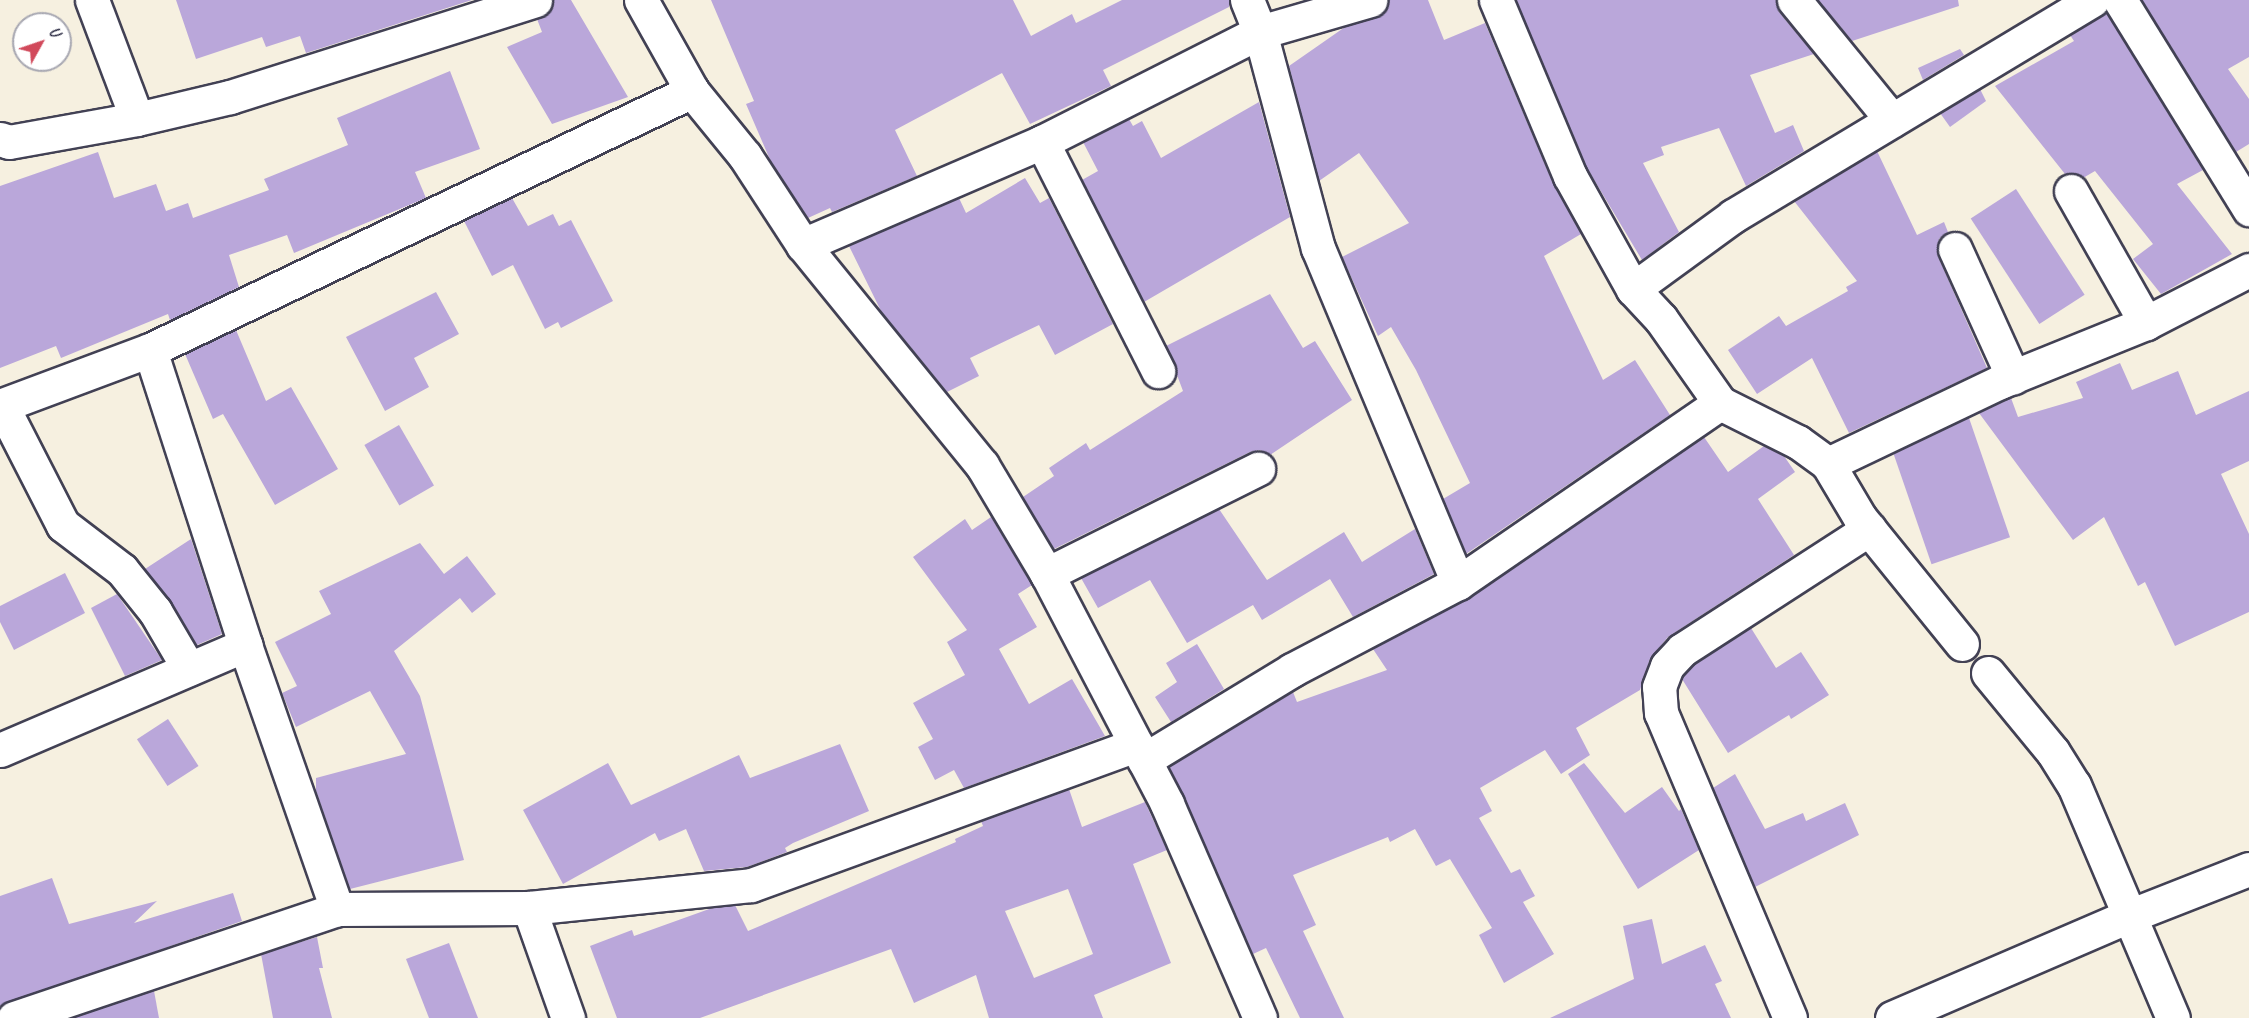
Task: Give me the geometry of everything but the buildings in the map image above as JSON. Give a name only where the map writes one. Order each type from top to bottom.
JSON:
[{"type":"street","points":[[92,0],[137,119]]},
{"type":"street","points":[[0,139],[9,142],[137,119],[230,97],[535,0]]},
{"type":"street","points":[[641,0],[692,91],[745,156],[803,245],[982,465],[1047,574],[1140,752],[1260,1018]]},
{"type":"street","points":[[1247,0],[1260,33],[1318,248],[1458,583]]},
{"type":"street","points":[[803,245],[1042,142],[1260,33],[1371,0]]},
{"type":"street","points":[[1496,0],[1570,176],[1633,289],[1661,319],[1720,403],[1798,442],[1827,464],[1869,529],[1962,644]]},
{"type":"street","points":[[1794,0],[1892,120]]},
{"type":"street","points":[[1633,289],[1732,216],[2092,0]]},
{"type":"street","points":[[2120,0],[2249,209]]},
{"type":"street","points":[[189,669],[155,611],[122,570],[63,525],[1,406],[150,350],[692,91]]},
{"type":"street","points":[[1042,142],[1158,371]]},
{"type":"street","points":[[2071,191],[2146,323]]},
{"type":"street","points":[[1955,249],[2013,377]]},
{"type":"street","points":[[1827,464],[2013,377],[2146,323],[2249,270]]},
{"type":"street","points":[[150,350],[245,645],[338,909]]},
{"type":"street","points":[[14,1018],[338,909],[529,908],[750,885],[1140,752],[1458,583],[1720,403]]},
{"type":"street","points":[[1047,574],[1258,468]]},
{"type":"street","points":[[1790,1018],[1662,713],[1659,687],[1667,666],[1682,650],[1869,529]]},
{"type":"street","points":[[0,750],[245,645]]},
{"type":"street","points":[[1988,673],[2054,752],[2074,785],[2173,1018]]},
{"type":"street","points":[[1893,1018],[2129,916],[2249,869]]},
{"type":"street","points":[[529,908],[568,1018]]}]
